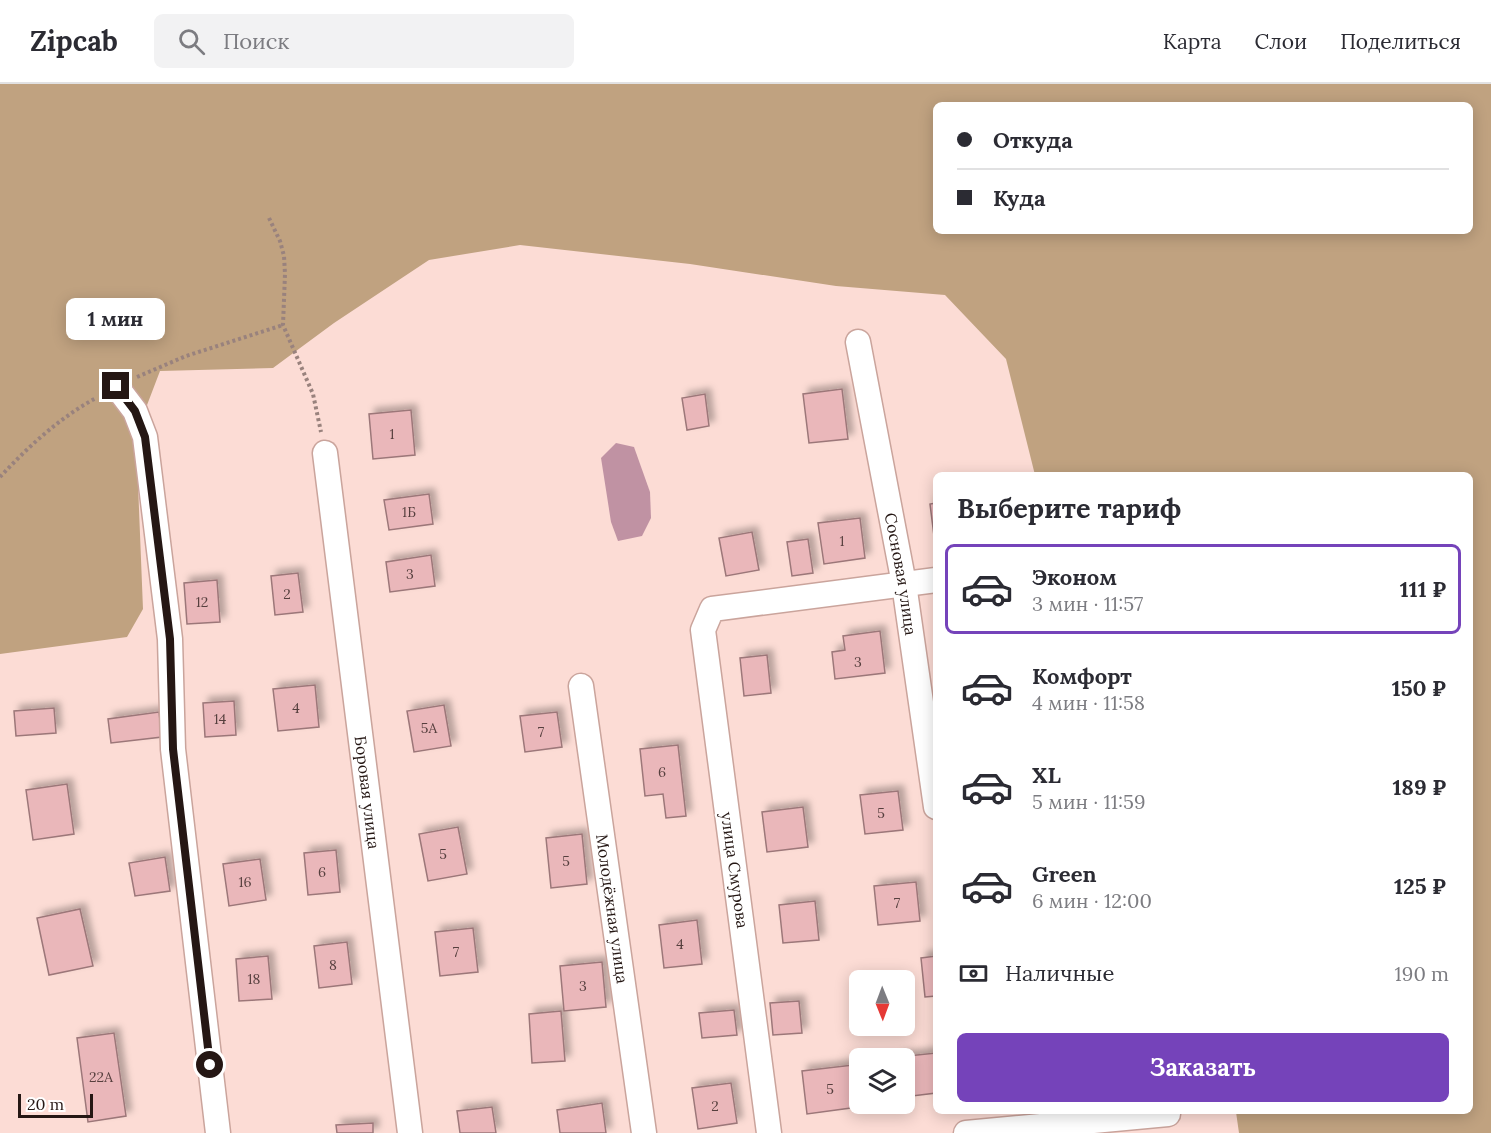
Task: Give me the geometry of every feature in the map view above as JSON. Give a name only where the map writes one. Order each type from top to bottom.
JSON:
[{"type":"street","name":"Сосновая улица","points":[[858,342],[904,584],[933,786]]},
{"type":"street","points":[[116,386],[135,411],[145,437],[170,639],[173,749],[218,1133]]},
{"type":"street","name":"Боровая улица","points":[[325,453],[411,1133]]},
{"type":"street","points":[[904,584],[933,580]]},
{"type":"street","name":"улица Смурова","points":[[769,1133],[703,630],[712,609],[904,584]]},
{"type":"street","name":"Молодёжная улица","points":[[581,686],[644,1133]]},
{"type":"street","points":[[976,1125],[1168,1114]]},
{"type":"path","points":[[268,218],[280,241],[284,256],[283,325],[312,394],[320,421],[325,453]]},
{"type":"shaded area","points":[[0,84],[1491,84],[1491,1133],[1239,1133],[1236,1114],[1473,1114],[1473,472],[1034,472],[1006,359],[945,295],[836,286],[690,264],[520,245],[429,260],[334,323],[273,368],[160,371],[136,434],[143,609],[127,637],[0,654]]},
{"type":"shaded area","points":[[616,443],[634,447],[650,492],[651,518],[642,536],[618,541],[611,522],[601,458]]},
{"type":"building","points":[[842,389],[848,439],[809,443],[803,394]]},
{"type":"building","points":[[705,394],[709,426],[687,430],[682,398]]},
{"type":"building","points":[[411,410],[415,455],[373,459],[369,414]]},
{"type":"building","points":[[429,494],[433,524],[389,530],[384,500]]},
{"type":"building","points":[[930,504],[933,504],[933,528]]},
{"type":"building","points":[[860,518],[865,558],[824,564],[818,523]]},
{"type":"building","points":[[752,532],[759,570],[726,576],[719,538]]},
{"type":"building","points":[[808,539],[813,573],[792,576],[787,542]]},
{"type":"building","points":[[431,555],[435,586],[390,592],[386,562]]},
{"type":"building","points":[[298,573],[303,612],[275,615],[271,576]]},
{"type":"building","points":[[217,580],[220,622],[187,624],[184,583]]},
{"type":"building","points":[[880,631],[885,673],[835,679],[832,652],[845,650],[843,636]]},
{"type":"building","points":[[767,655],[771,693],[744,696],[740,658]]},
{"type":"building","points":[[315,685],[319,727],[278,731],[273,689]]},
{"type":"building","points":[[234,701],[236,735],[205,737],[203,703]]},
{"type":"building","points":[[444,705],[451,746],[414,752],[407,711]]},
{"type":"building","points":[[54,708],[56,733],[16,736],[14,711]]},
{"type":"building","points":[[159,712],[162,737],[111,743],[108,719]]},
{"type":"building","points":[[557,712],[562,747],[525,752],[520,716]]},
{"type":"building","points":[[678,745],[686,816],[666,818],[663,794],[645,796],[640,749]]},
{"type":"building","points":[[67,784],[74,834],[33,840],[26,790]]},
{"type":"building","points":[[898,791],[903,830],[865,834],[860,795]]},
{"type":"building","points":[[803,807],[808,847],[767,852],[762,812]]},
{"type":"building","points":[[458,827],[467,874],[428,881],[419,834]]},
{"type":"building","points":[[582,834],[587,884],[551,888],[546,838]]},
{"type":"building","points":[[336,850],[340,892],[308,895],[304,853]]},
{"type":"building","points":[[165,857],[170,891],[135,896],[129,863]]},
{"type":"building","points":[[260,859],[266,900],[229,906],[223,864]]},
{"type":"building","points":[[916,882],[920,921],[878,925],[874,886]]},
{"type":"building","points":[[815,901],[819,940],[783,943],[779,905]]},
{"type":"building","points":[[80,909],[93,966],[49,975],[37,918]]},
{"type":"building","points":[[697,920],[702,964],[664,968],[659,925]]},
{"type":"building","points":[[473,928],[478,972],[440,976],[435,932]]},
{"type":"building","points":[[347,942],[352,984],[319,988],[314,946]]},
{"type":"building","points":[[268,956],[272,999],[239,1001],[236,959]]},
{"type":"building","points":[[933,956],[933,996],[925,997],[921,958]]},
{"type":"building","points":[[602,962],[606,1007],[564,1011],[560,966]]},
{"type":"building","points":[[799,1001],[802,1033],[773,1035],[770,1003]]},
{"type":"building","points":[[734,1010],[737,1035],[702,1038],[699,1013]]},
{"type":"building","points":[[561,1011],[565,1061],[532,1063],[529,1014]]},
{"type":"building","points":[[114,1033],[126,1116],[88,1122],[77,1038]]},
{"type":"building","points":[[933,1053],[933,1093],[915,1096],[915,1055]]},
{"type":"building","points":[[849,1065],[849,1108],[807,1114],[802,1071]]},
{"type":"building","points":[[731,1083],[737,1123],[698,1129],[692,1088]]},
{"type":"building","points":[[602,1103],[606,1133],[560,1133],[557,1110]]},
{"type":"building","points":[[492,1107],[496,1133],[460,1133],[457,1111]]},
{"type":"building","points":[[373,1123],[373,1133],[337,1133],[336,1125]]},
{"type":"route","points":[[116,386],[135,411],[145,437],[170,639],[173,749],[210,1065]]}]
